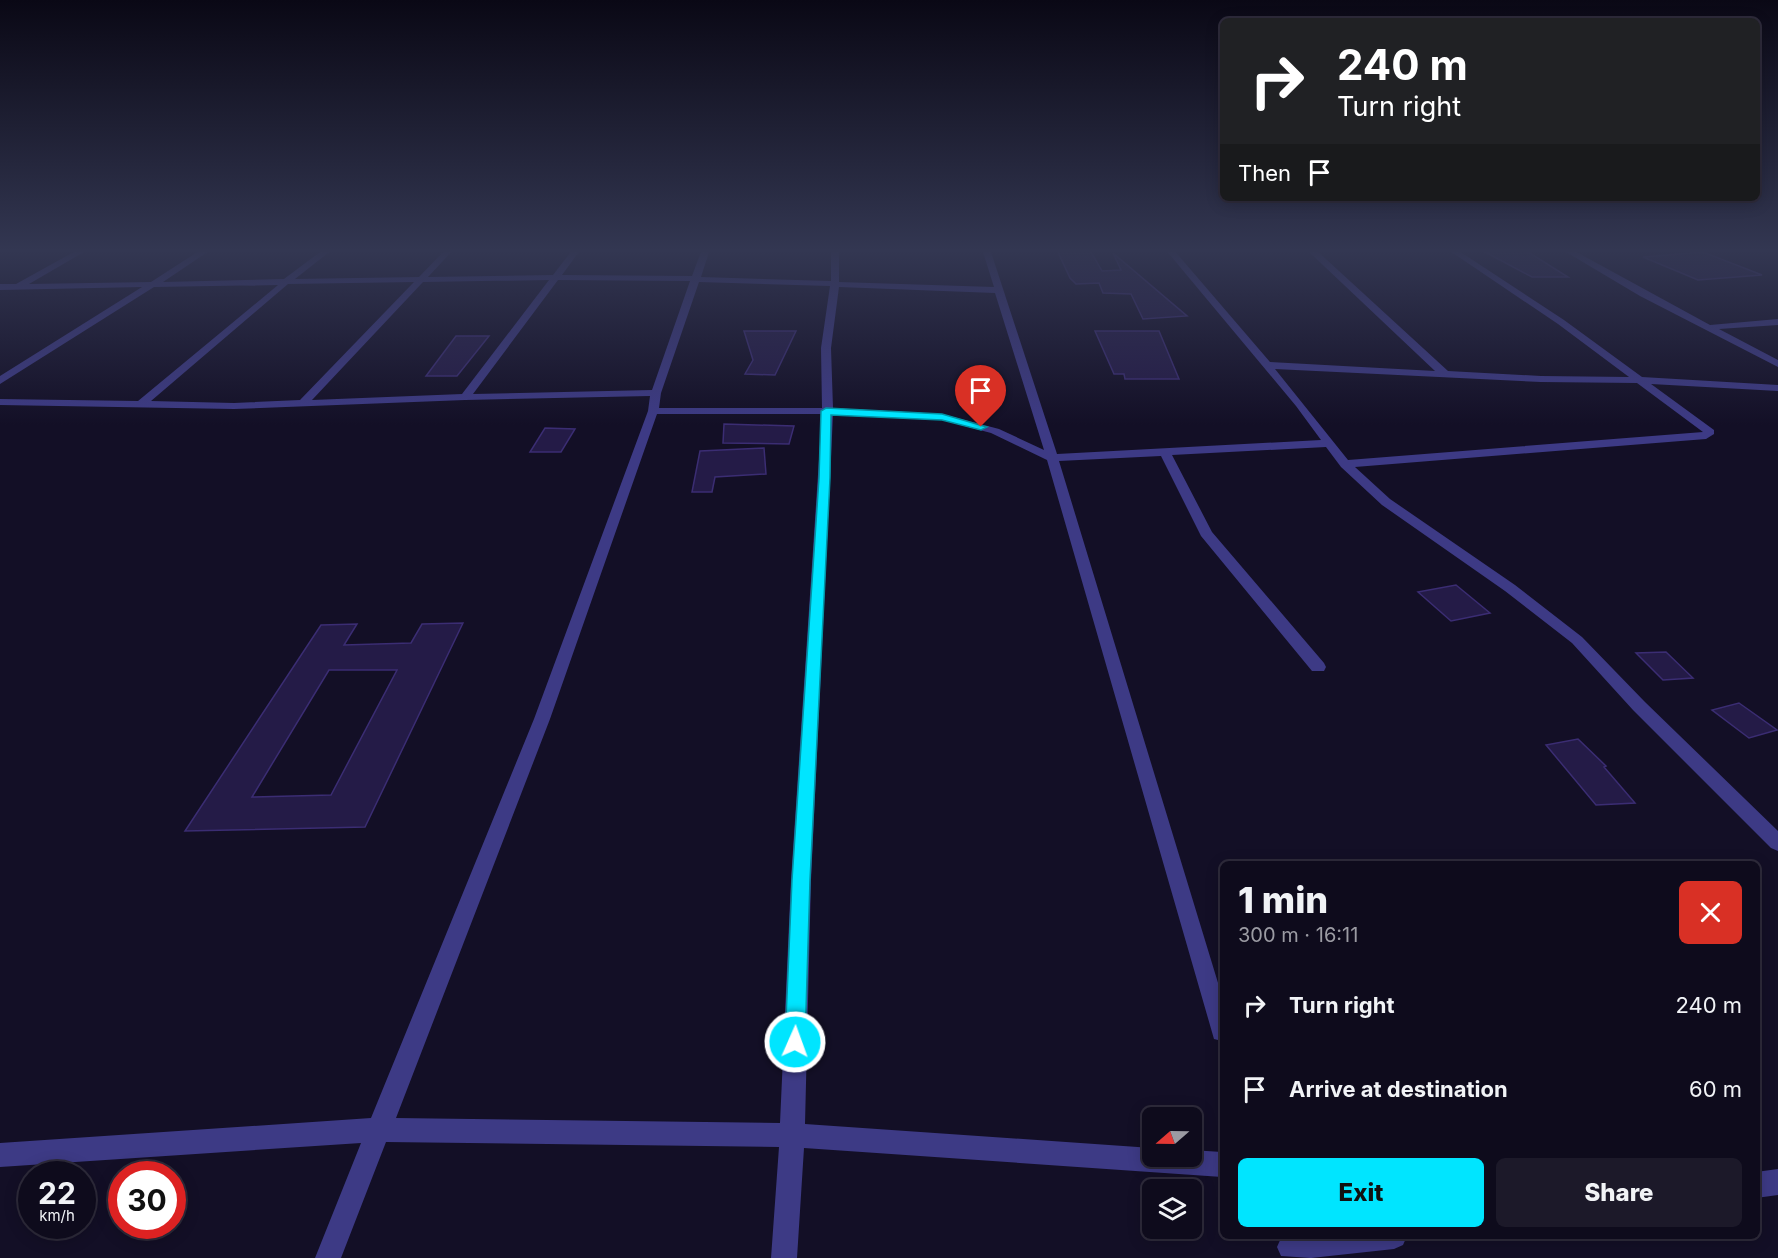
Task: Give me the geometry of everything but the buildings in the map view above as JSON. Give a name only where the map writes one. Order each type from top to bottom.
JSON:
[{"type":"street","points":[[0,381],[116,308]]},
{"type":"street","points":[[141,404],[254,308]]},
{"type":"street","points":[[302,404],[394,308]]},
{"type":"street","points":[[465,397],[533,308]]},
{"type":"street","points":[[328,1258],[542,719],[653,411],[656,393],[686,308]]},
{"type":"street","points":[[784,1258],[792,1135],[801,880],[816,660],[826,411],[826,348],[832,308]]},
{"type":"street","points":[[1004,308],[1053,458],[1089,588],[1220,1024]]},
{"type":"street","points":[[1218,308],[1300,404],[1345,464],[1386,502],[1510,588],[1577,640],[1639,706],[1778,843]]},
{"type":"street","points":[[1373,308],[1445,375]]},
{"type":"street","points":[[1345,464],[1693,438],[1706,436],[1710,432],[1540,308]]},
{"type":"street","points":[[1673,308],[1778,363]]},
{"type":"street","points":[[1712,327],[1778,322]]},
{"type":"street","points":[[1266,365],[1445,375],[1640,380],[1778,388]]},
{"type":"street","points":[[0,402],[234,406],[465,397],[656,393]]},
{"type":"street","points":[[653,411],[826,411],[942,417],[995,431],[1053,458],[1328,443]]},
{"type":"street","points":[[1165,452],[1206,533],[1318,667]]},
{"type":"street","points":[[0,1155],[380,1130],[792,1135],[1220,1165]]},
{"type":"street","points":[[1760,1184],[1778,1182]]},
{"type":"street","points":[[1289,1247],[1365,1239]]},
{"type":"route","points":[[795,1042],[801,880],[816,660],[825,478],[826,411],[942,417],[981,427]]}]
